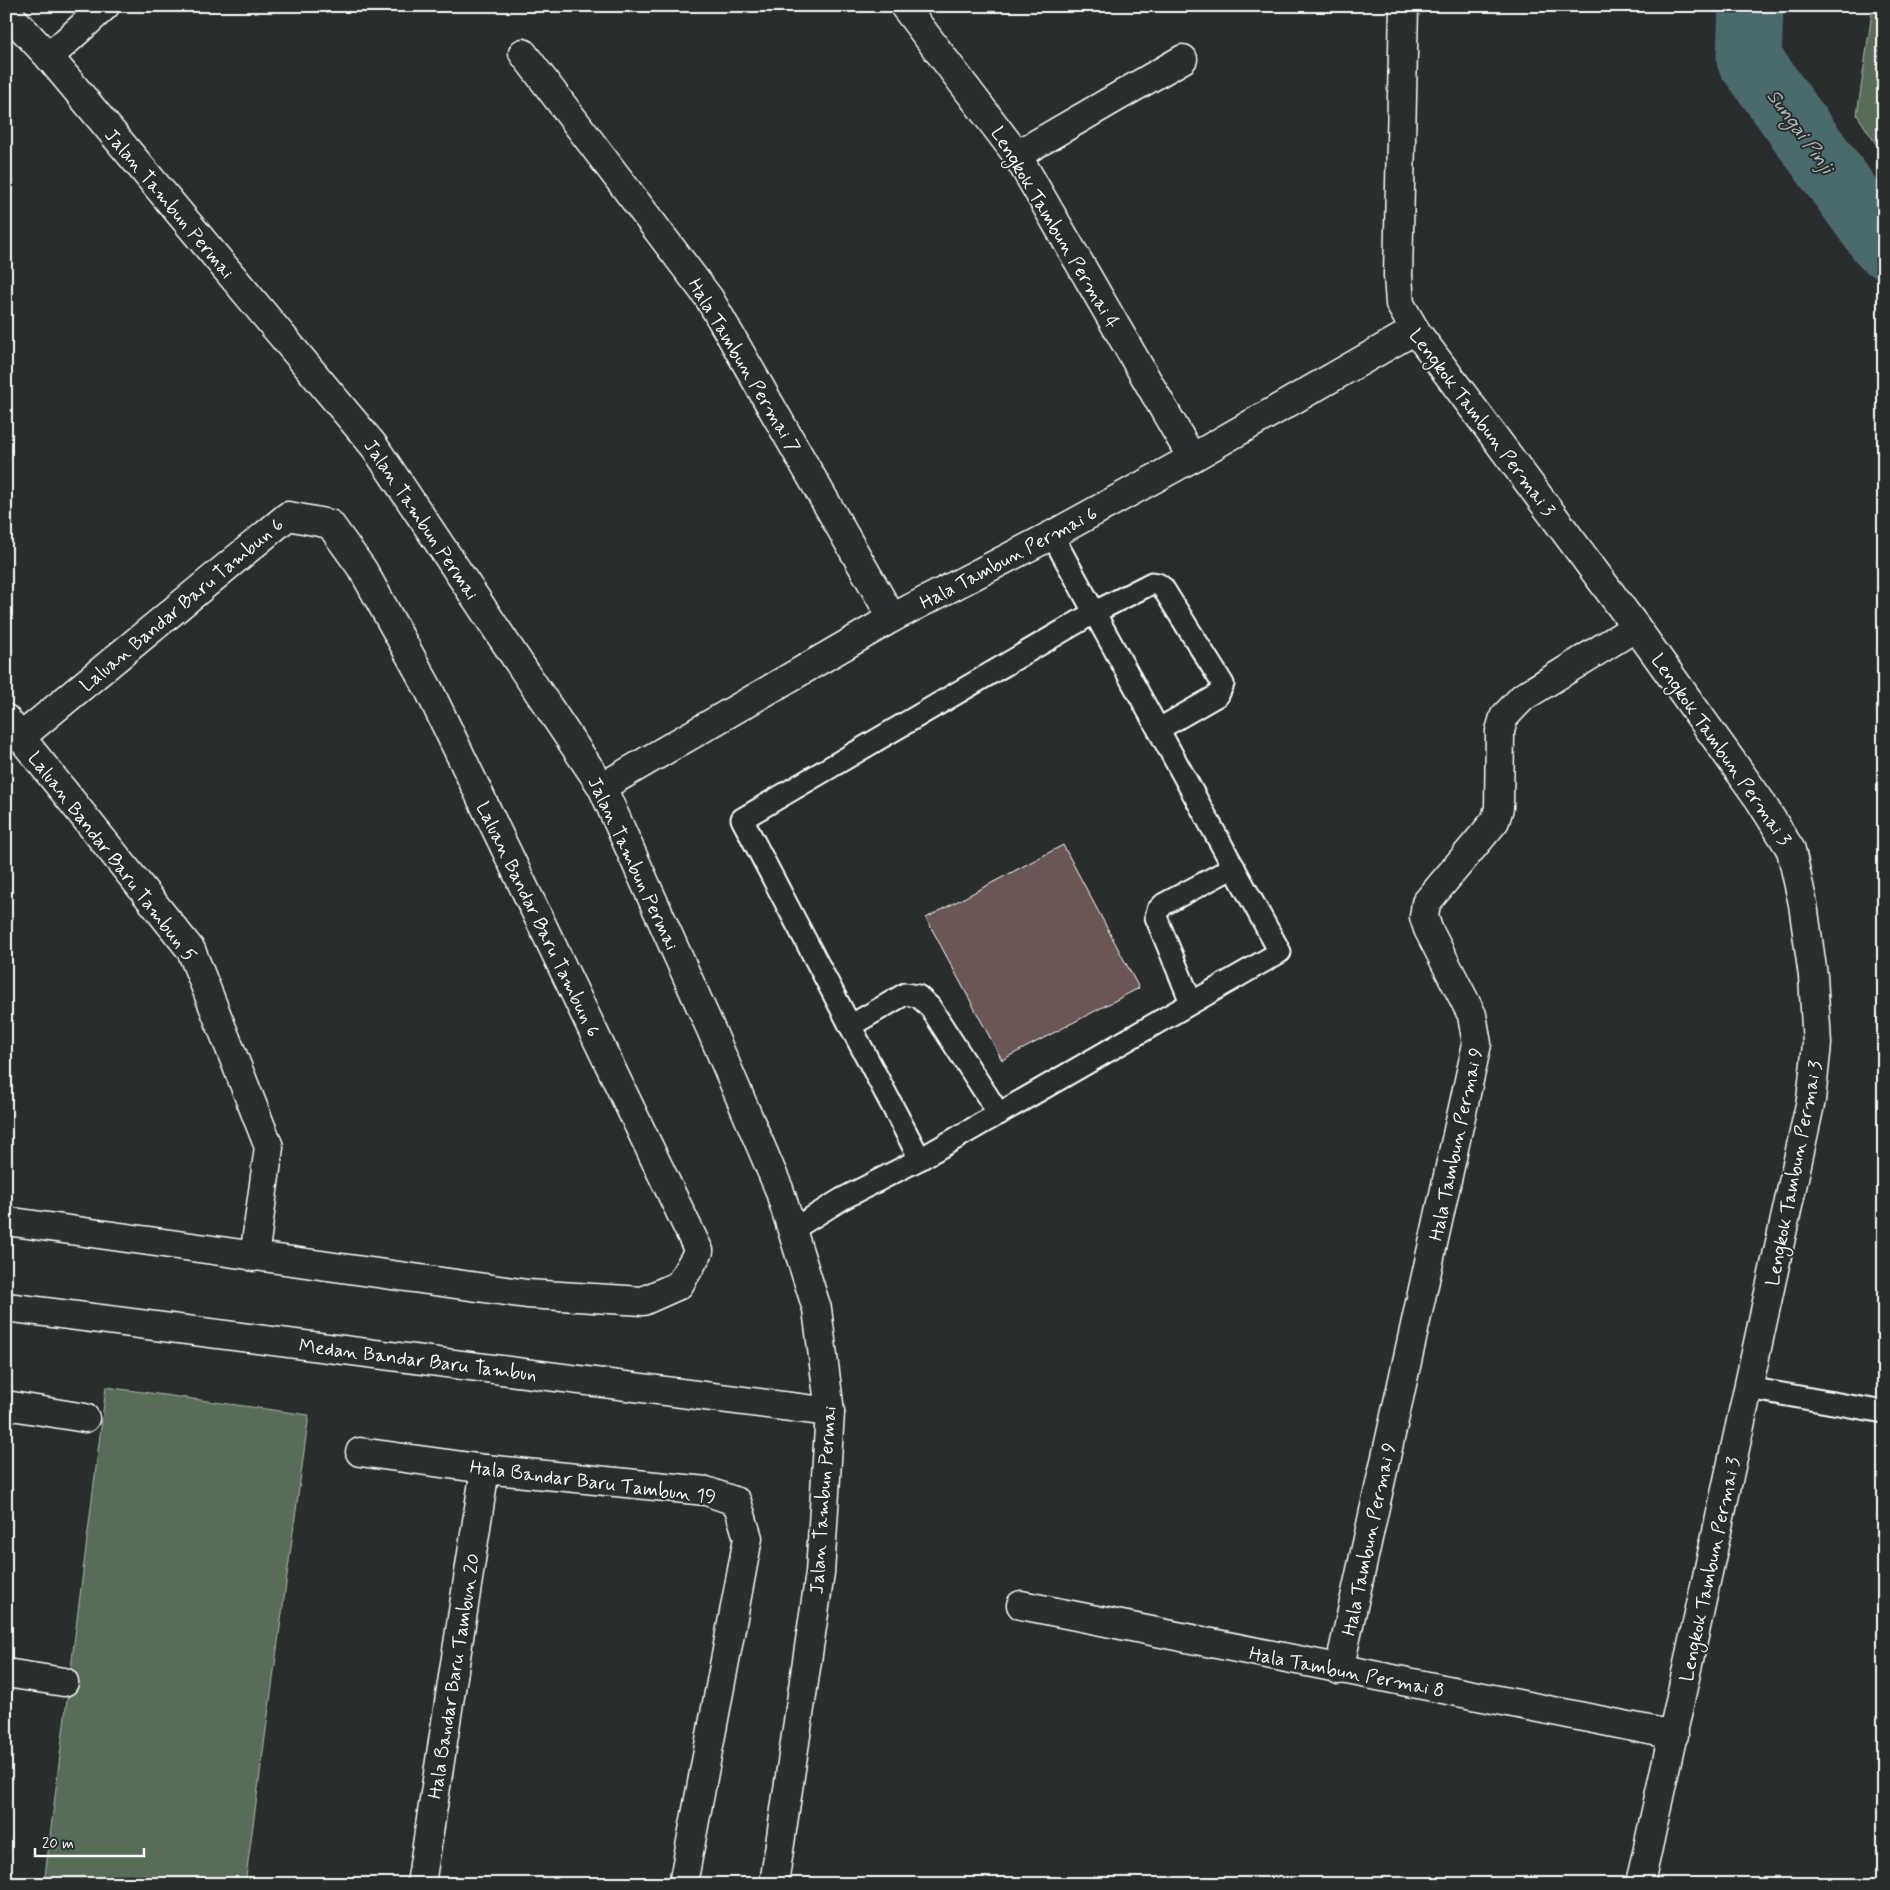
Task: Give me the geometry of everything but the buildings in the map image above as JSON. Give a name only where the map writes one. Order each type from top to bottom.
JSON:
[{"type":"street","points":[[49,57],[105,6]]},
{"type":"street","name":"Lengkok Tambun Permai 4","points":[[904,6],[1017,155],[1192,458]]},
{"type":"street","name":"Lengkok Tambun Permai 3","points":[[1404,6],[1398,275],[1400,304],[1415,330],[1636,627],[1759,799],[1791,850],[1803,904],[1813,976],[1817,1044],[1811,1100],[1674,1736],[1640,1884]]},
{"type":"street","name":"Jalan Tambun Permai","points":[[6,11],[49,57],[374,446],[602,787],[716,1041],[779,1189],[817,1310],[830,1412],[820,1573],[774,1884]]},
{"type":"street","name":"Hala Tambun Permai 7","points":[[523,53],[709,298],[892,618]]},
{"type":"street","points":[[1017,155],[1182,60]]},
{"type":"street","name":"Hala Tambun Permai 6","points":[[602,787],[892,618],[1052,535],[1192,458],[1415,330]]},
{"type":"street","name":"Laluan Bandar Baru Tambun 6","points":[[14,728],[288,516],[330,524],[364,570],[429,690],[699,1251],[679,1285],[643,1301],[527,1294],[254,1257]]},
{"type":"street","name":"Hala Tambun Permai 9","points":[[1339,1670],[1477,1044],[1472,1015],[1428,929],[1424,917],[1426,903],[1495,821],[1499,808],[1500,731],[1504,717],[1523,697],[1636,627]]},
{"type":"street","name":"Laluan Bandar Baru Tambun 5","points":[[14,728],[191,950],[269,1147],[254,1257]]},
{"type":"street","points":[[6,1221],[254,1257]]},
{"type":"street","name":"Medan Bandar Baru Tambun","points":[[6,1307],[830,1412]]},
{"type":"street","points":[[6,1405],[85,1418]]},
{"type":"street","name":"Hala Bandar Baru Tambun 19","points":[[360,1452],[485,1469],[706,1491],[737,1502],[748,1538],[683,1884]]},
{"type":"street","name":"Hala Bandar Baru Tambun 20","points":[[421,1884],[485,1469]]},
{"type":"street","name":"Hala Tambun Permai 8","points":[[1022,1605],[1674,1736]]},
{"type":"street","points":[[6,1673],[64,1682]]},
{"type":"lane","points":[[792,1230],[842,1199],[920,1159],[1280,952],[1052,535]]},
{"type":"lane","points":[[920,1159],[742,819],[1095,612],[1152,583],[1158,584],[1163,588],[1223,684],[1218,694],[1159,730]]},
{"type":"lane","points":[[1191,1002],[1156,917],[1158,910],[1164,904],[1234,867]]},
{"type":"lane","points":[[850,1026],[905,994],[918,996],[930,1007],[999,1114]]},
{"type":"lane","points":[[1748,1388],[1884,1412]]},
{"type":"green space","points":[[1873,6],[1884,6],[1884,156],[1857,115]]},
{"type":"green space","points":[[106,1387],[309,1415],[245,1884],[44,1884]]},
{"type":"waterway","name":"Sungai Pinji","points":[[1751,6],[1749,59],[1884,245]]}]
